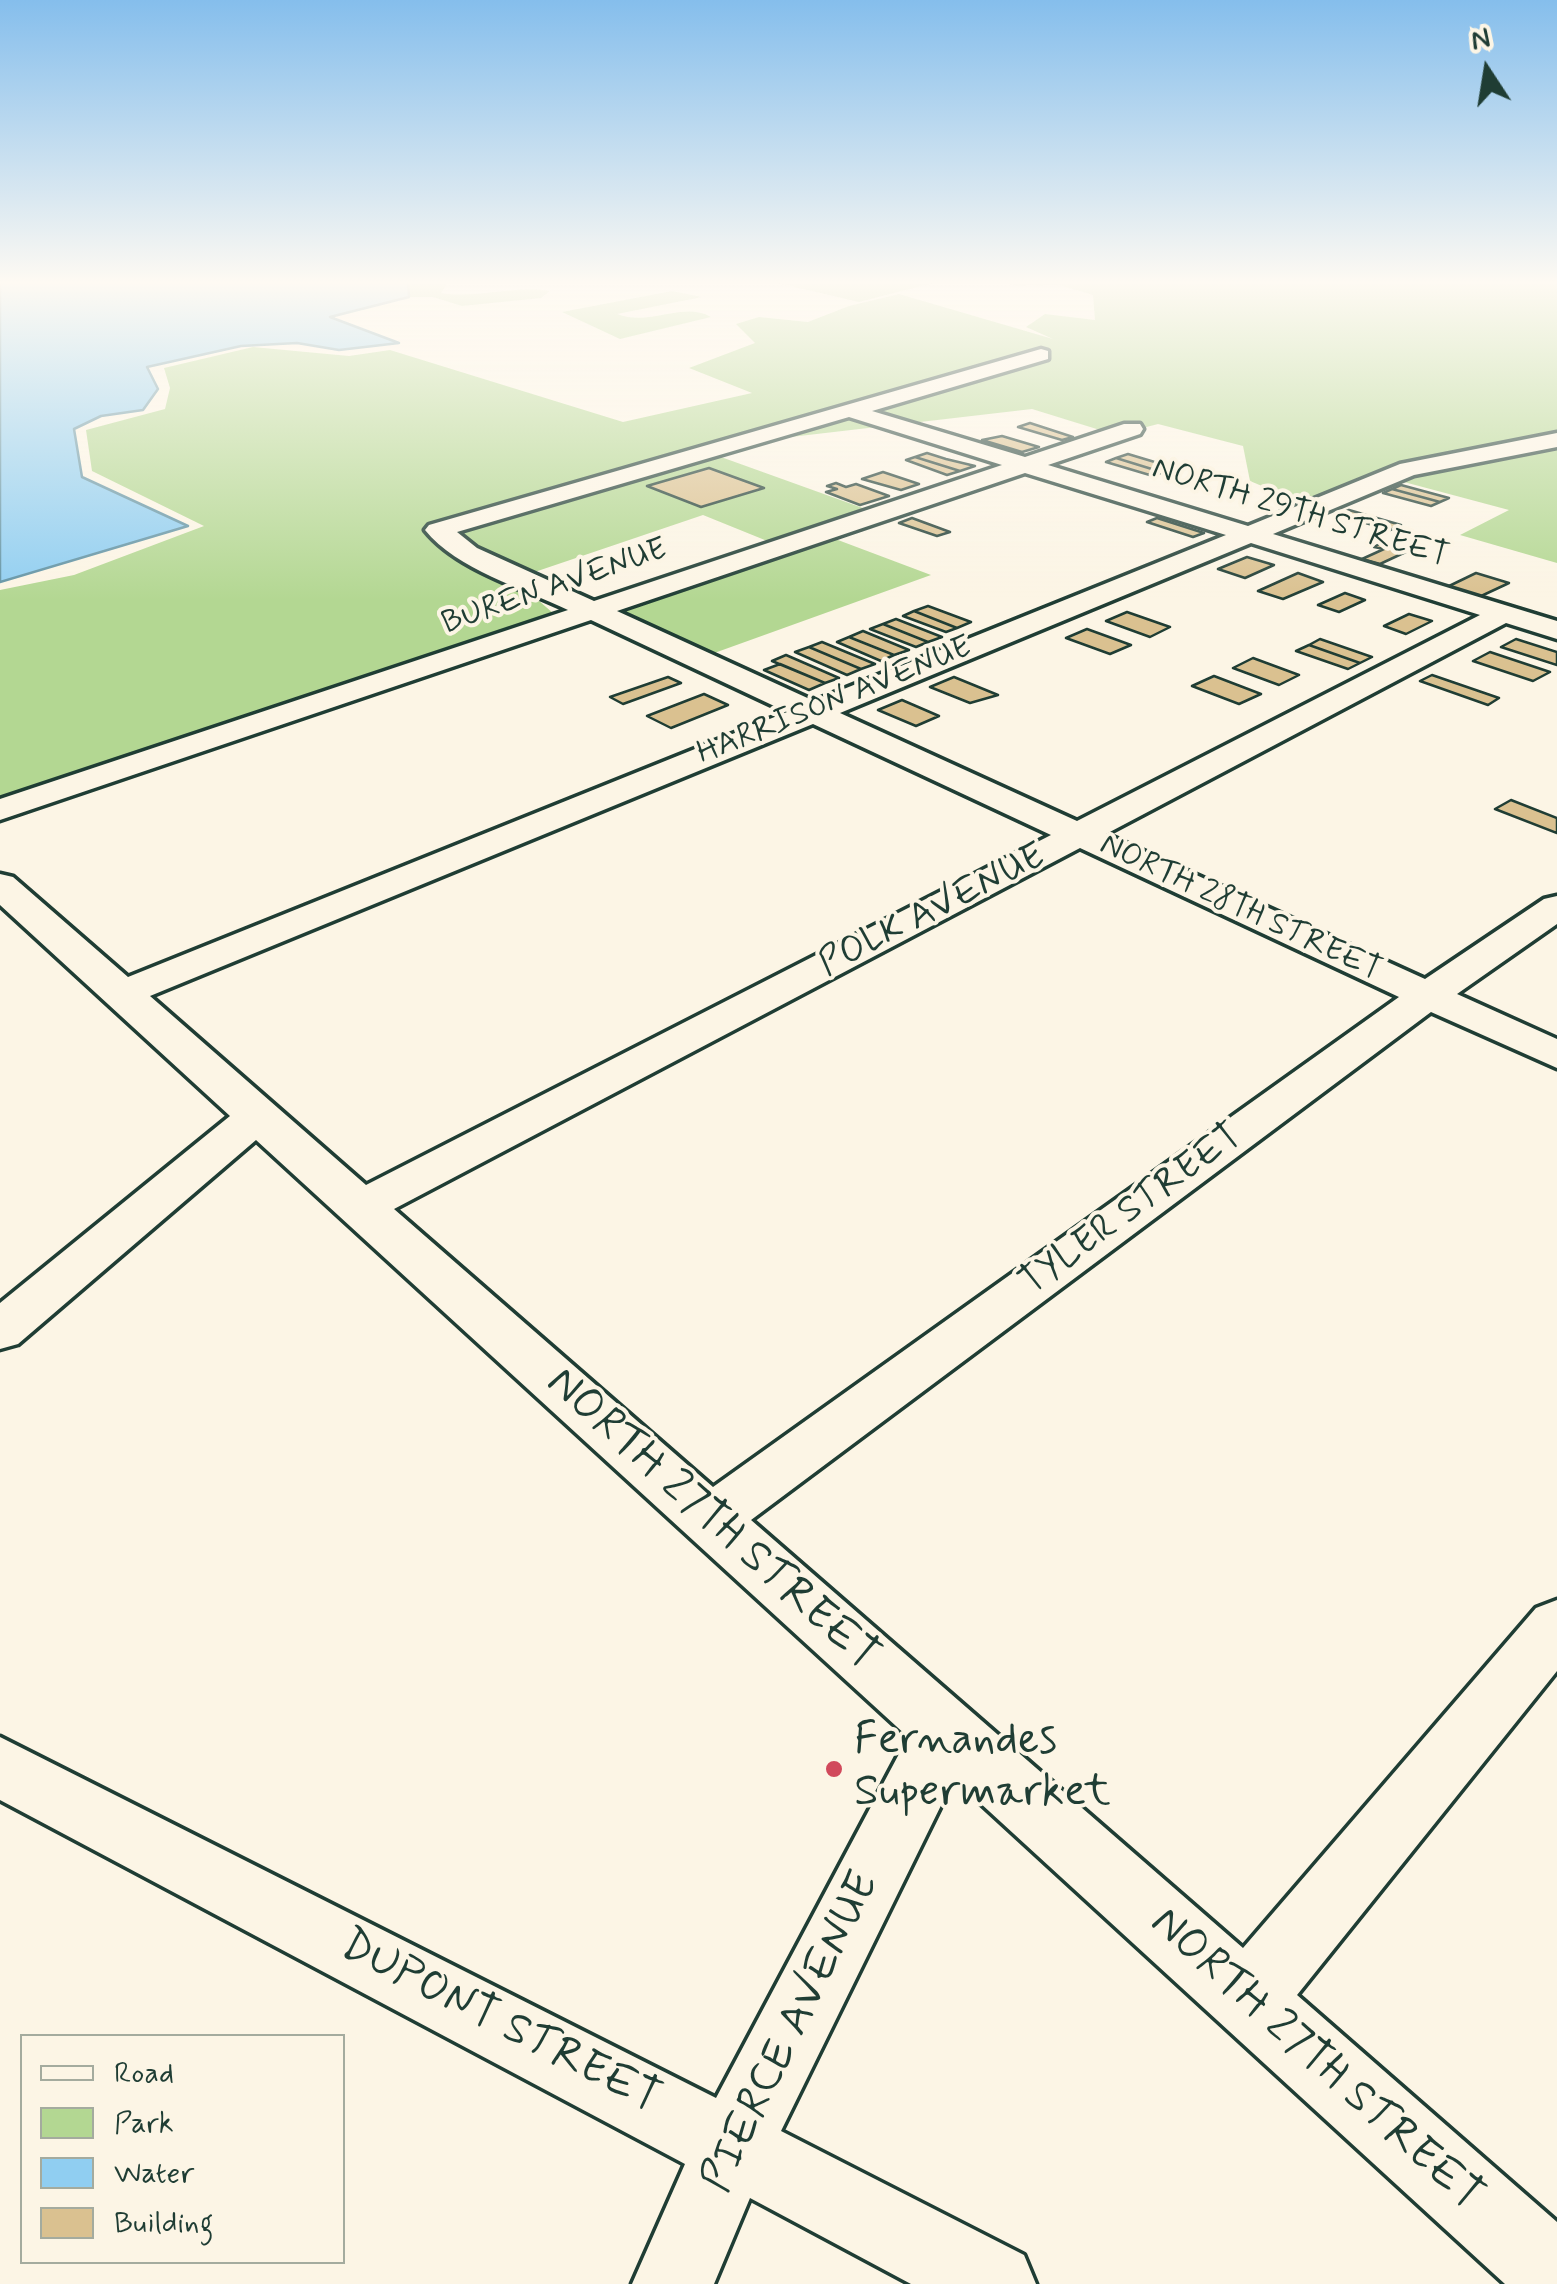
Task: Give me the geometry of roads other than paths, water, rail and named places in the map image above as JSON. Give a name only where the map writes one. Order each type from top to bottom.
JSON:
[{"type":"street","points":[[851,411],[932,388]]},
{"type":"street","name":"NORTH 29TH STREET","points":[[851,411],[1557,630]]},
{"type":"street","name":"NORTH 28TH STREET","points":[[851,411],[438,530],[468,553],[1557,1055]]},
{"type":"street","name":"BUREN AVENUE","points":[[0,810],[1132,429]]},
{"type":"street","name":"HARRISON AVENUE","points":[[122,994],[1408,469],[1557,440]]},
{"type":"street","name":"POLK AVENUE","points":[[361,1208],[1503,614]]},
{"type":"street","name":"NORTH 27TH STREET","points":[[0,885],[1557,2276]]},
{"type":"street","name":"TYLER STREET","points":[[710,1519],[1427,996],[1557,907]]},
{"type":"street","points":[[0,1331],[257,1116]]},
{"type":"street","points":[[1247,2000],[1557,1626]]},
{"type":"street","name":"PIERCE AVENUE","points":[[673,2284],[733,2144],[945,1731]]},
{"type":"street","name":"DUPONT STREET","points":[[0,1767],[733,2144],[996,2284]]},
{"type":"water","points":[[0,388],[157,388],[143,410],[101,416],[74,429],[82,477],[188,526],[0,582]]},
{"type":"place","name":"Fernandes Supermarket","points":[[834,1769]]}]
